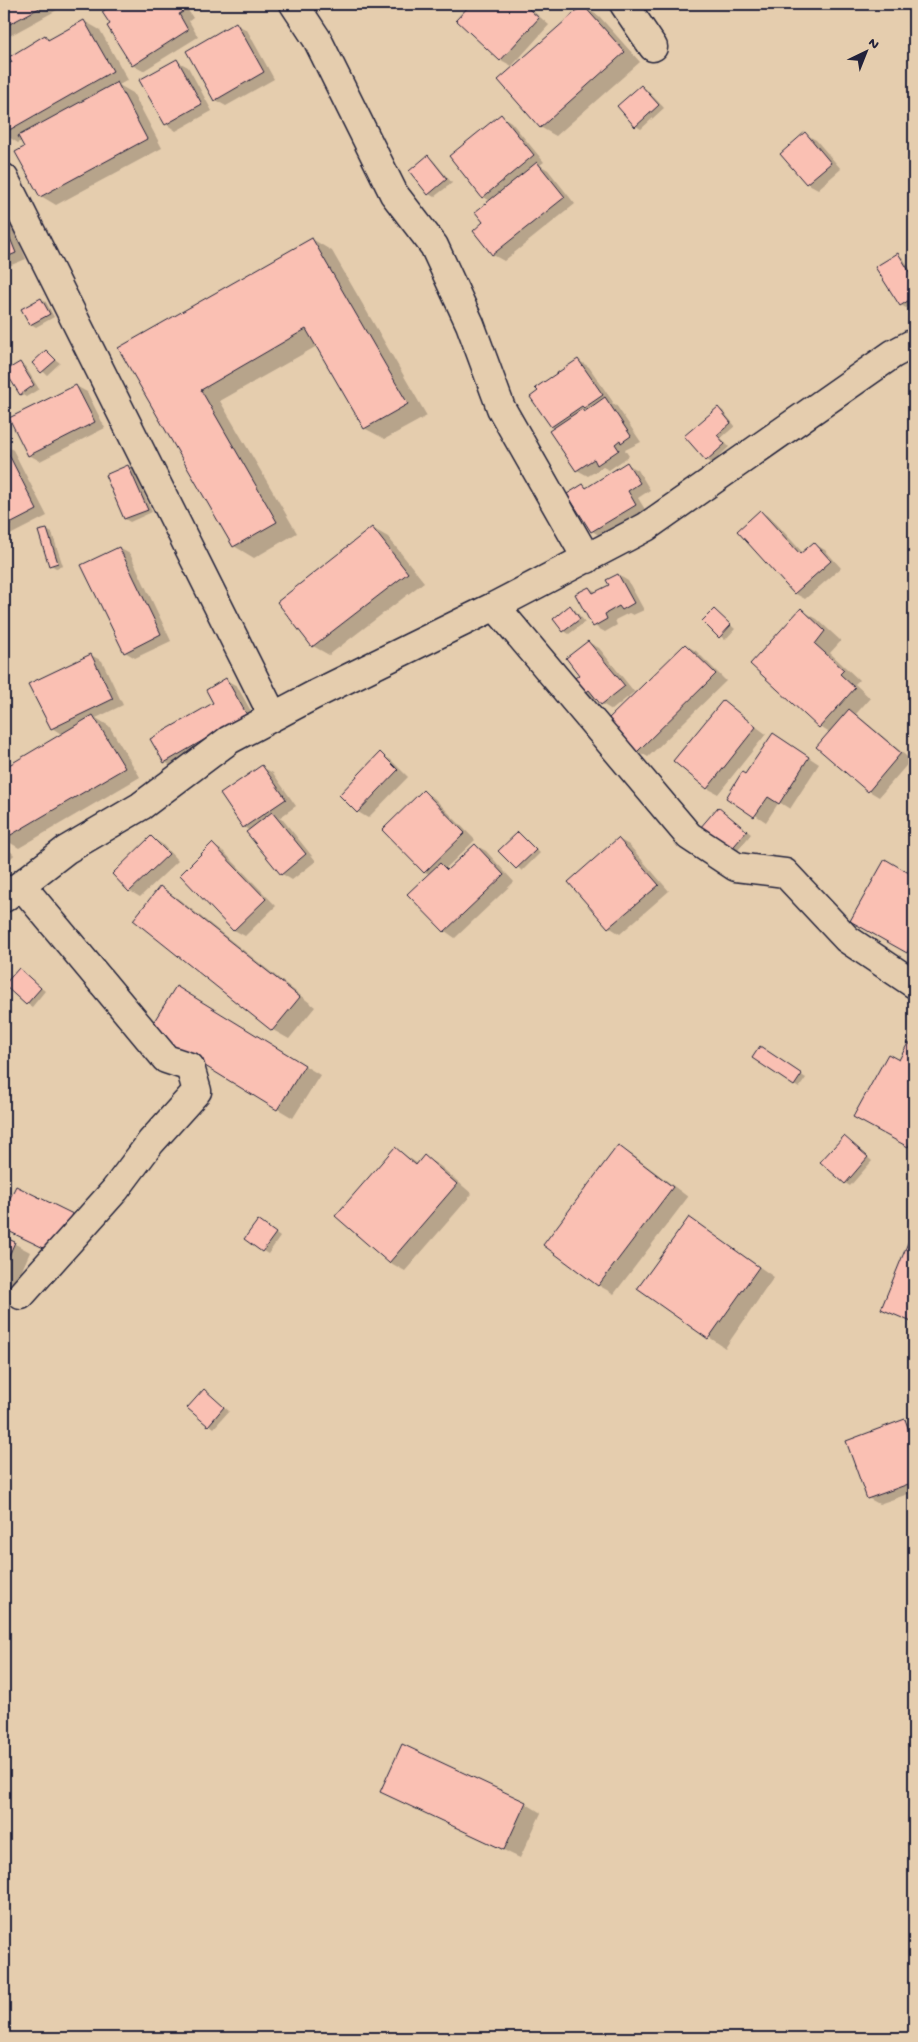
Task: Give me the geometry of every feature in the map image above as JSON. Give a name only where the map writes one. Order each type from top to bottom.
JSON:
[{"type":"street","points":[[294,4],[317,39],[394,194],[434,246],[470,324],[501,408],[587,559]]},
{"type":"street","points":[[624,4],[653,47]]},
{"type":"street","points":[[4,178],[273,716]]},
{"type":"street","points":[[21,1295],[115,1190],[151,1142],[197,1091],[190,1067],[166,1060],[12,892],[66,850],[141,806],[229,740],[646,528],[893,354],[914,343]]},
{"type":"street","points":[[495,606],[689,836],[736,867],[785,873],[847,939],[914,984]]},
{"type":"building","points":[[4,4],[47,4],[4,27]]},
{"type":"building","points":[[107,4],[178,4],[183,12],[179,14],[188,30],[132,66],[107,26],[110,24],[102,12],[109,7]]},
{"type":"building","points":[[471,4],[523,4],[539,18],[500,61],[456,20]]},
{"type":"building","points":[[583,5],[625,52],[540,128],[498,80]]},
{"type":"building","points":[[84,20],[113,71],[4,133],[4,66],[12,62],[9,57],[45,35],[48,40]]},
{"type":"building","points":[[236,22],[264,72],[214,101],[186,51]]},
{"type":"building","points":[[177,59],[202,104],[165,125],[139,80]]},
{"type":"building","points":[[117,82],[147,139],[40,197],[15,152],[24,147],[18,136]]},
{"type":"building","points":[[641,85],[659,105],[635,127],[617,106]]},
{"type":"building","points":[[501,114],[534,155],[482,198],[449,156]]},
{"type":"building","points":[[805,132],[831,163],[806,184],[780,154]]},
{"type":"building","points":[[428,155],[447,179],[428,195],[409,171]]},
{"type":"building","points":[[537,162],[565,197],[492,255],[473,231],[483,222],[475,212]]},
{"type":"building","points":[[4,223],[16,253],[4,258]]},
{"type":"building","points":[[312,238],[408,404],[364,429],[306,329],[201,390],[277,522],[233,547],[118,348]]},
{"type":"building","points":[[898,253],[914,279],[914,297],[900,306],[875,267]]},
{"type":"building","points":[[41,298],[50,314],[30,325],[21,309]]},
{"type":"building","points":[[46,350],[56,360],[41,373],[32,363]]},
{"type":"building","points":[[578,359],[603,395],[584,408],[582,406],[551,427],[530,397],[538,391],[535,388]]},
{"type":"building","points":[[20,362],[34,385],[20,395],[5,371]]},
{"type":"building","points":[[76,385],[95,422],[28,456],[9,418]]},
{"type":"building","points":[[605,397],[631,436],[621,443],[620,440],[615,444],[619,450],[597,465],[594,459],[576,471],[549,431],[582,409],[584,412]]},
{"type":"building","points":[[718,407],[731,423],[717,435],[725,444],[706,461],[684,436]]},
{"type":"building","points":[[4,445],[37,510],[4,527]]},
{"type":"building","points":[[627,462],[640,483],[628,491],[636,505],[591,532],[567,494],[583,484],[586,488]]},
{"type":"building","points":[[128,465],[148,510],[124,519],[105,475]]},
{"type":"building","points":[[760,510],[800,554],[814,542],[831,561],[794,594],[737,531]]},
{"type":"building","points":[[372,527],[408,573],[312,647],[277,602]]},
{"type":"building","points":[[47,529],[58,563],[49,566],[38,531]]},
{"type":"building","points":[[119,547],[161,634],[124,653],[81,565]]},
{"type":"building","points":[[618,574],[634,603],[622,610],[619,606],[605,614],[607,619],[593,627],[575,594],[589,587],[593,593],[609,585],[606,580]]},
{"type":"building","points":[[570,605],[580,619],[563,632],[553,619]]},
{"type":"building","points":[[801,608],[825,631],[815,644],[844,670],[840,674],[855,688],[819,728],[750,664]]},
{"type":"building","points":[[714,609],[731,625],[719,638],[702,621]]},
{"type":"building","points":[[588,641],[625,686],[601,705],[589,690],[579,698],[568,683],[579,675],[566,658]]},
{"type":"building","points":[[685,644],[716,674],[637,752],[606,721]]},
{"type":"building","points":[[91,654],[113,699],[51,729],[28,684]]},
{"type":"building","points":[[226,678],[247,715],[164,763],[150,739],[213,703],[206,690]]},
{"type":"building","points":[[723,700],[756,727],[707,789],[673,761]]},
{"type":"building","points":[[849,709],[901,753],[868,792],[816,747]]},
{"type":"building","points":[[93,715],[125,768],[4,839],[4,768]]},
{"type":"building","points":[[773,733],[809,757],[779,804],[768,797],[754,817],[726,798],[742,772],[745,774]]},
{"type":"building","points":[[380,752],[398,770],[357,813],[339,795]]},
{"type":"building","points":[[262,765],[286,799],[243,828],[220,794]]},
{"type":"building","points":[[423,790],[465,833],[424,873],[382,830]]},
{"type":"building","points":[[718,807],[747,831],[729,852],[700,828]]},
{"type":"building","points":[[272,812],[306,854],[281,875],[246,832]]},
{"type":"building","points":[[518,832],[536,850],[516,869],[498,851]]},
{"type":"building","points":[[151,836],[169,854],[129,892],[112,874]]},
{"type":"building","points":[[618,838],[659,885],[608,928],[568,882]]},
{"type":"building","points":[[212,843],[266,899],[233,931],[180,875]]},
{"type":"building","points":[[475,844],[504,875],[444,932],[407,894],[440,863],[447,870]]},
{"type":"building","points":[[885,859],[914,876],[914,939],[907,953],[850,921]]},
{"type":"building","points":[[160,886],[300,997],[272,1031],[133,920]]},
{"type":"building","points":[[19,968],[41,988],[26,1005],[4,985]]},
{"type":"building","points":[[176,986],[305,1065],[277,1110],[148,1031]]},
{"type":"building","points":[[908,1043],[914,1047],[914,1135],[908,1147],[853,1117],[888,1054],[899,1060]]},
{"type":"building","points":[[760,1046],[802,1074],[794,1086],[752,1058]]},
{"type":"building","points":[[844,1136],[868,1157],[845,1184],[820,1162]]},
{"type":"building","points":[[618,1145],[673,1187],[598,1286],[543,1245]]},
{"type":"building","points":[[395,1147],[416,1165],[424,1155],[457,1184],[389,1263],[335,1216]]},
{"type":"building","points":[[16,1186],[73,1214],[54,1253],[4,1229],[4,1195],[10,1198]]},
{"type":"building","points":[[689,1217],[759,1267],[708,1339],[637,1289]]},
{"type":"building","points":[[258,1220],[276,1233],[262,1252],[244,1239]]},
{"type":"building","points":[[914,1228],[914,1323],[881,1309]]},
{"type":"building","points":[[4,1237],[15,1242],[4,1267]]},
{"type":"building","points":[[204,1389],[224,1407],[208,1426],[187,1408]]},
{"type":"building","points":[[905,1419],[914,1445],[914,1482],[867,1499],[846,1441]]},
{"type":"building","points":[[402,1744],[526,1802],[504,1850],[380,1792]]}]
